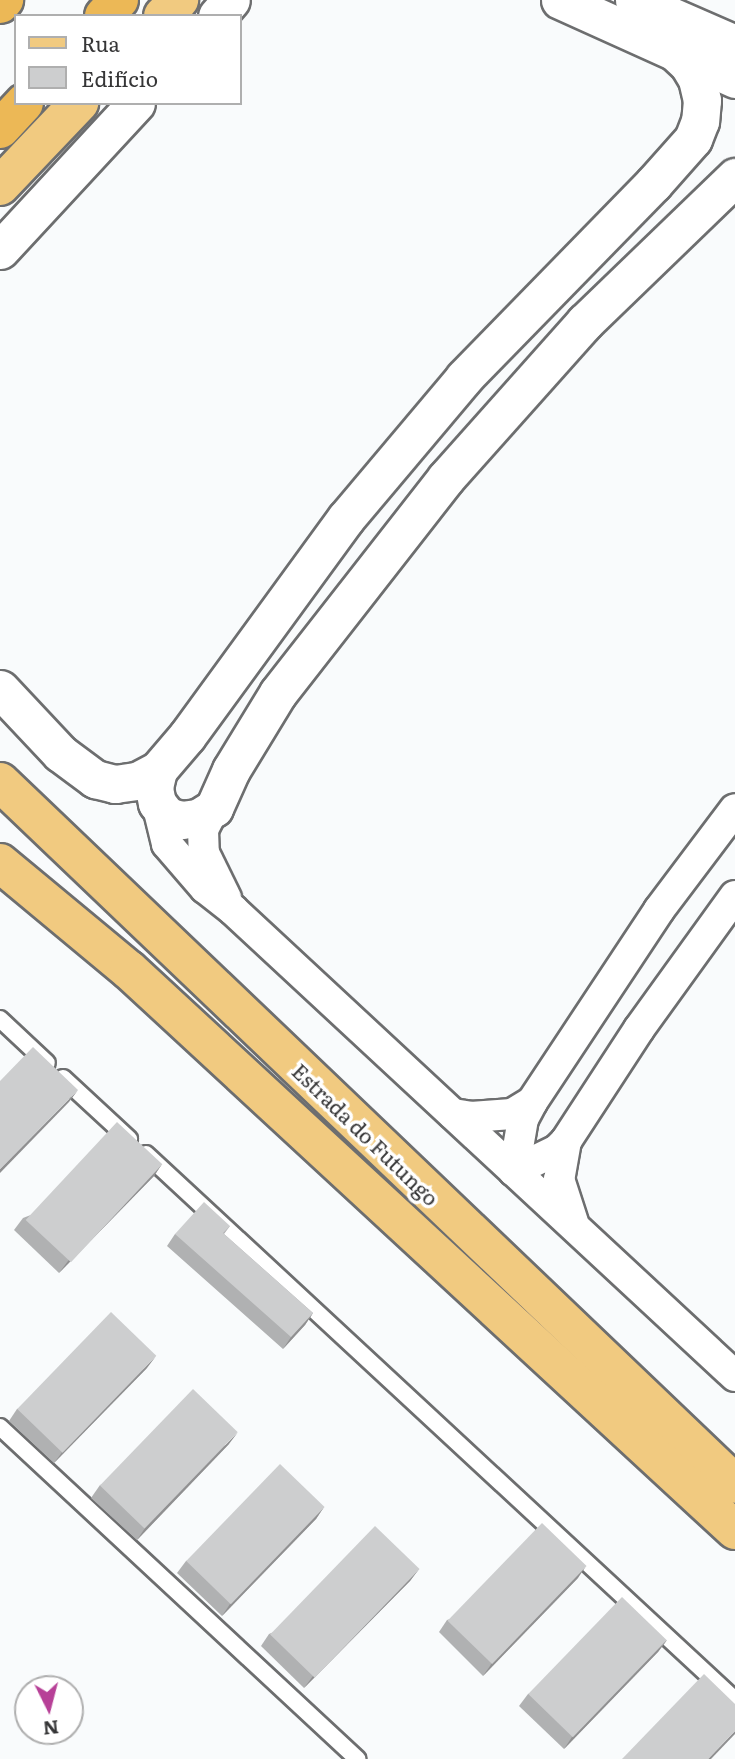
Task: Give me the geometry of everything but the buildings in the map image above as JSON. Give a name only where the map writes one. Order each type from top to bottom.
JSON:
[{"type":"highway","points":[[0,4],[4,0]]},
{"type":"highway","points":[[106,14],[119,0]]},
{"type":"highway","points":[[0,129],[22,105]]},
{"type":"main road","points":[[165,14],[179,0]]},
{"type":"main road","points":[[0,186],[77,105]]},
{"type":"main road","name":"Estrada do Futungo","points":[[3,786],[89,864],[233,1007],[735,1484]]},
{"type":"main road","name":"Estrada do Futungo","points":[[0,863],[128,970],[735,1530]]},
{"type":"street","points":[[219,14],[231,0]]},
{"type":"street","points":[[560,0],[735,79]]},
{"type":"street","points":[[634,0],[735,44]]},
{"type":"street","points":[[675,52],[688,64],[697,79],[702,100],[700,121],[693,139],[653,184],[526,312],[437,409],[375,483],[235,666],[187,736],[158,787],[161,829],[177,860],[735,1376]]},
{"type":"street","points":[[0,250],[134,105]]},
{"type":"street","points":[[233,910],[216,882],[204,853],[204,830],[231,770],[278,693],[416,515],[476,443],[585,322],[735,177]]},
{"type":"street","points":[[437,409],[431,425],[437,441],[452,450],[469,449],[476,443]]},
{"type":"street","points":[[375,483],[389,475],[406,477],[414,483],[421,498],[416,515]]},
{"type":"street","points":[[0,690],[60,753],[95,779],[115,784],[137,781],[158,787]]},
{"type":"street","points":[[158,787],[167,816],[181,820],[198,818],[214,808]]},
{"type":"street","points":[[514,1171],[523,1119],[532,1102],[659,910],[735,809]]},
{"type":"street","points":[[514,1171],[557,1150],[566,1141],[639,1029],[735,896]]},
{"type":"street","points":[[453,1114],[471,1117],[512,1114],[532,1102]]},
{"type":"street","points":[[566,1141],[558,1179],[576,1228]]},
{"type":"lane","points":[[0,1019],[735,1700]]},
{"type":"lane","points":[[0,1427],[357,1759]]}]
